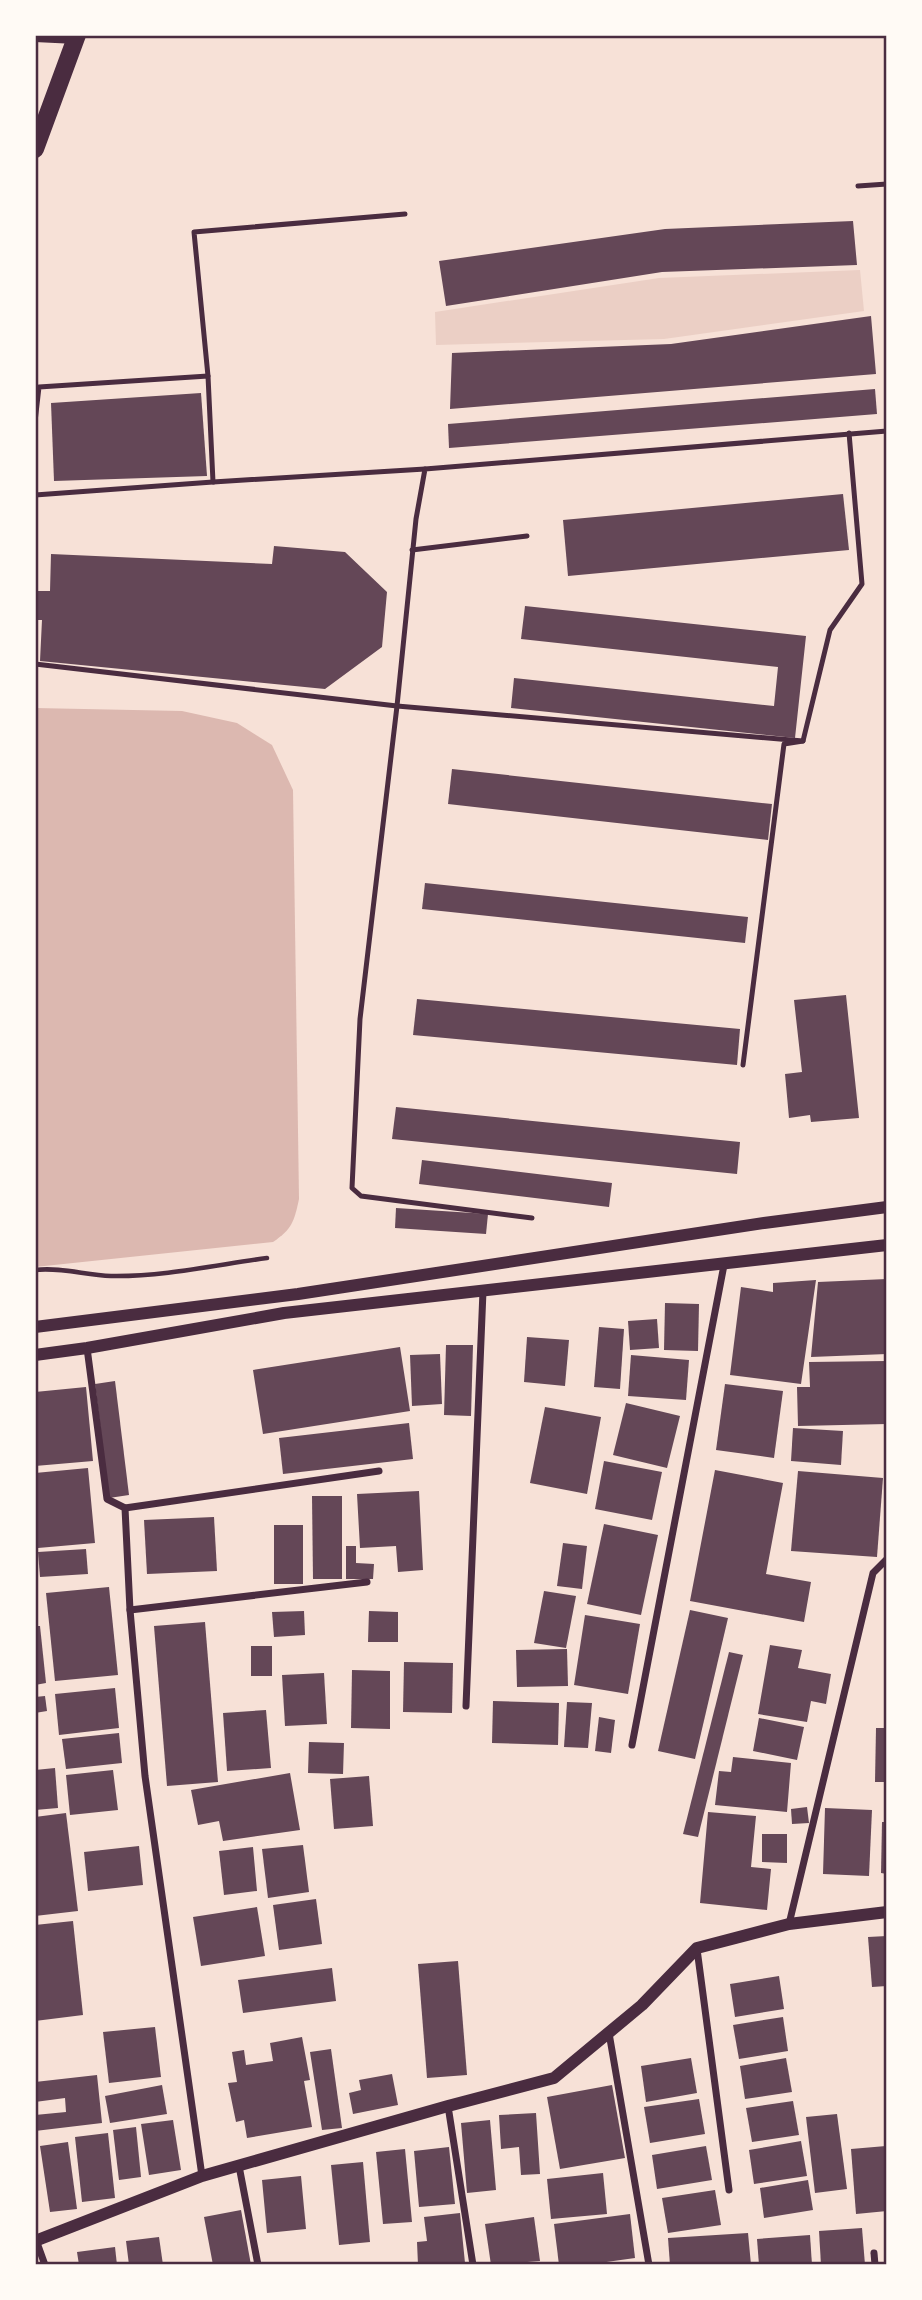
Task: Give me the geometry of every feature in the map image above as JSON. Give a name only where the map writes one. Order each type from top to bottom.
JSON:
[{"type":"main road","points":[[35,149],[78,36]]},
{"type":"street","points":[[35,36],[78,36]]},
{"type":"street","points":[[35,1327],[298,1294],[750,1225],[887,1207]]},
{"type":"street","points":[[35,1355],[284,1313],[887,1245]]},
{"type":"street","points":[[632,1745],[724,1265]]},
{"type":"street","points":[[466,1706],[483,1291]]},
{"type":"street","points":[[87,1348],[107,1499],[125,1507],[379,1471]]},
{"type":"street","points":[[125,1507],[130,1610],[145,1776],[202,2176]]},
{"type":"street","points":[[789,1924],[873,1573],[887,1559]]},
{"type":"street","points":[[130,1610],[367,1582]]},
{"type":"street","points":[[45,2265],[36,2240],[202,2176],[554,2078],[642,2005],[697,1948],[789,1924],[887,1912]]},
{"type":"street","points":[[697,1948],[729,2190]]},
{"type":"street","points":[[609,2033],[649,2265]]},
{"type":"street","points":[[448,2106],[473,2265]]},
{"type":"street","points":[[239,2166],[258,2265]]},
{"type":"street","points":[[874,2253],[875,2265]]},
{"type":"lane","points":[[858,186],[887,184]]},
{"type":"lane","points":[[213,482],[208,376],[194,232],[405,214]]},
{"type":"lane","points":[[35,422],[38,387],[208,376]]},
{"type":"lane","points":[[35,495],[425,469],[887,431]]},
{"type":"lane","points":[[803,741],[830,630],[862,584],[849,433]]},
{"type":"lane","points":[[425,469],[412,550],[397,706],[360,1019],[352,1188],[361,1196],[532,1219]]},
{"type":"lane","points":[[412,550],[527,537]]},
{"type":"lane","points":[[35,664],[397,706],[803,741]]},
{"type":"lane","points":[[743,1065],[784,744],[803,741]]},
{"type":"path","points":[[35,1270],[59,1269],[110,1276],[267,1258]]},
{"type":"shaded area","points":[[860,270],[864,311],[664,339],[436,345],[435,312],[659,278]]},
{"type":"shaded area","points":[[35,708],[182,711],[237,723],[272,745],[293,790],[299,1199],[291,1224],[273,1242],[35,1267]]},
{"type":"building","points":[[853,221],[857,265],[662,272],[446,306],[439,261],[665,229]]},
{"type":"building","points":[[871,316],[876,374],[450,409],[452,353],[671,344]]},
{"type":"building","points":[[875,389],[877,414],[449,448],[448,424]]},
{"type":"building","points":[[201,393],[207,476],[54,481],[51,403]]},
{"type":"building","points":[[843,494],[849,550],[568,576],[563,520]]},
{"type":"building","points":[[274,546],[345,552],[387,592],[382,647],[325,689],[40,661],[42,620],[35,620],[35,591],[50,591],[51,554],[272,564]]},
{"type":"building","points":[[525,606],[806,636],[795,738],[511,708],[514,678],[774,706],[778,667],[521,639]]},
{"type":"building","points":[[452,769],[772,804],[768,840],[448,804]]},
{"type":"building","points":[[425,883],[748,917],[745,943],[422,909]]},
{"type":"building","points":[[846,995],[859,1118],[811,1122],[810,1115],[789,1118],[785,1074],[802,1072],[794,1000]]},
{"type":"building","points":[[417,999],[740,1029],[737,1065],[413,1035]]},
{"type":"building","points":[[396,1107],[740,1142],[737,1174],[392,1139]]},
{"type":"building","points":[[422,1160],[612,1183],[609,1207],[419,1184]]},
{"type":"building","points":[[396,1208],[488,1214],[486,1234],[395,1228]]},
{"type":"building","points":[[887,1279],[887,1354],[811,1357],[818,1282]]},
{"type":"building","points":[[816,1280],[801,1384],[730,1375],[741,1287],[773,1292],[773,1283]]},
{"type":"building","points":[[665,1303],[699,1304],[698,1351],[664,1350]]},
{"type":"building","points":[[657,1319],[659,1348],[630,1350],[628,1321]]},
{"type":"building","points":[[599,1327],[624,1329],[620,1389],[594,1387]]},
{"type":"building","points":[[527,1337],[569,1340],[565,1386],[524,1382]]},
{"type":"building","points":[[446,1345],[473,1345],[471,1416],[444,1415]]},
{"type":"building","points":[[400,1347],[410,1411],[263,1434],[253,1370]]},
{"type":"building","points":[[440,1354],[442,1404],[412,1406],[410,1355]]},
{"type":"building","points":[[631,1355],[689,1360],[686,1400],[628,1396]]},
{"type":"building","points":[[887,1361],[887,1424],[798,1426],[797,1387],[810,1387],[809,1362]]},
{"type":"building","points":[[115,1381],[129,1495],[109,1498],[95,1384]]},
{"type":"building","points":[[725,1384],[783,1391],[774,1458],[716,1450]]},
{"type":"building","points":[[86,1387],[93,1461],[35,1466],[35,1392]]},
{"type":"building","points":[[626,1403],[680,1416],[667,1468],[613,1455]]},
{"type":"building","points":[[545,1407],[601,1417],[587,1494],[530,1483]]},
{"type":"building","points":[[409,1423],[413,1459],[283,1474],[279,1438]]},
{"type":"building","points":[[793,1428],[843,1431],[841,1465],[791,1461]]},
{"type":"building","points":[[604,1461],[662,1472],[652,1520],[595,1509]]},
{"type":"building","points":[[88,1468],[95,1543],[38,1548],[35,1473]]},
{"type":"building","points":[[715,1470],[783,1483],[766,1574],[811,1582],[804,1622],[690,1601]]},
{"type":"building","points":[[798,1471],[883,1478],[877,1557],[791,1551]]},
{"type":"building","points":[[419,1491],[423,1570],[398,1572],[396,1546],[360,1548],[357,1494]]},
{"type":"building","points":[[312,1496],[342,1496],[342,1579],[313,1579]]},
{"type":"building","points":[[214,1517],[217,1571],[147,1574],[144,1520]]},
{"type":"building","points":[[604,1524],[658,1535],[641,1615],[587,1604]]},
{"type":"building","points":[[274,1525],[303,1525],[303,1584],[274,1584]]},
{"type":"building","points":[[563,1543],[587,1546],[582,1589],[557,1586]]},
{"type":"building","points":[[346,1546],[356,1546],[356,1563],[374,1564],[373,1579],[346,1579]]},
{"type":"building","points":[[86,1549],[88,1574],[40,1577],[38,1552]]},
{"type":"building","points":[[109,1587],[118,1675],[55,1681],[46,1593]]},
{"type":"building","points":[[544,1591],[576,1596],[566,1648],[534,1643]]},
{"type":"building","points":[[690,1610],[728,1618],[695,1759],[658,1751]]},
{"type":"building","points":[[304,1611],[305,1635],[274,1637],[272,1612]]},
{"type":"building","points":[[369,1611],[398,1612],[398,1642],[368,1642]]},
{"type":"building","points":[[585,1615],[640,1624],[628,1694],[574,1685]]},
{"type":"building","points":[[205,1622],[218,1782],[167,1786],[154,1626]]},
{"type":"building","points":[[35,1626],[40,1626],[46,1683],[35,1685]]},
{"type":"building","points":[[770,1645],[802,1650],[798,1668],[831,1674],[826,1704],[811,1701],[807,1722],[758,1714]]},
{"type":"building","points":[[251,1646],[272,1646],[272,1676],[251,1676]]},
{"type":"building","points":[[567,1649],[568,1686],[517,1687],[516,1650]]},
{"type":"building","points":[[729,1652],[743,1655],[698,1837],[683,1834]]},
{"type":"building","points":[[404,1662],[453,1663],[452,1713],[403,1712]]},
{"type":"building","points":[[352,1670],[390,1671],[390,1729],[351,1728]]},
{"type":"building","points":[[324,1673],[327,1724],[285,1726],[282,1675]]},
{"type":"building","points":[[115,1688],[119,1728],[59,1735],[55,1694]]},
{"type":"building","points":[[45,1696],[47,1711],[35,1713],[35,1697]]},
{"type":"building","points":[[493,1701],[559,1703],[558,1745],[492,1743]]},
{"type":"building","points":[[567,1702],[592,1703],[588,1748],[564,1747]]},
{"type":"building","points":[[266,1710],[271,1768],[227,1771],[223,1713]]},
{"type":"building","points":[[599,1717],[615,1720],[611,1753],[595,1751]]},
{"type":"building","points":[[759,1718],[804,1727],[797,1760],[753,1751]]},
{"type":"building","points":[[876,1728],[887,1728],[887,1782],[875,1782]]},
{"type":"building","points":[[119,1733],[122,1763],[66,1769],[62,1739]]},
{"type":"building","points":[[309,1742],[344,1743],[343,1774],[308,1773]]},
{"type":"building","points":[[733,1757],[791,1763],[787,1812],[715,1805],[719,1771],[731,1772]]},
{"type":"building","points":[[55,1768],[58,1808],[35,1810],[35,1770]]},
{"type":"building","points":[[113,1770],[118,1810],[70,1815],[66,1775]]},
{"type":"building","points":[[290,1773],[300,1830],[223,1841],[219,1821],[198,1825],[191,1790]]},
{"type":"building","points":[[369,1776],[373,1826],[334,1829],[330,1779]]},
{"type":"building","points":[[807,1807],[809,1823],[792,1824],[791,1809]]},
{"type":"building","points":[[825,1808],[872,1810],[869,1876],[823,1874]]},
{"type":"building","points":[[708,1812],[756,1816],[751,1867],[771,1869],[767,1910],[700,1903]]},
{"type":"building","points":[[66,1813],[78,1911],[35,1916],[35,1817]]},
{"type":"building","points":[[882,1822],[887,1822],[887,1874],[881,1873]]},
{"type":"building","points":[[762,1834],[787,1834],[787,1863],[762,1862]]},
{"type":"building","points":[[303,1845],[309,1892],[268,1898],[262,1849]]},
{"type":"building","points":[[139,1846],[143,1885],[88,1891],[84,1852]]},
{"type":"building","points":[[253,1847],[257,1891],[224,1895],[219,1851]]},
{"type":"building","points":[[316,1899],[322,1944],[279,1950],[273,1905]]},
{"type":"building","points":[[257,1907],[265,1956],[201,1966],[193,1917]]},
{"type":"building","points":[[73,1921],[83,2015],[35,2021],[35,1925]]},
{"type":"building","points":[[887,1936],[887,1986],[872,1987],[868,1937]]},
{"type":"building","points":[[458,1961],[467,2075],[427,2078],[418,1964]]},
{"type":"building","points":[[332,1968],[336,2001],[243,2013],[238,1980]]},
{"type":"building","points":[[779,1976],[784,2009],[735,2017],[730,1984]]},
{"type":"building","points":[[783,2017],[788,2051],[739,2059],[733,2025]]},
{"type":"building","points":[[155,2027],[161,2077],[109,2083],[103,2032]]},
{"type":"building","points":[[302,2037],[310,2080],[304,2081],[312,2127],[247,2138],[244,2120],[236,2122],[228,2083],[237,2082],[232,2052],[244,2050],[246,2065],[273,2061],[270,2043]]},
{"type":"building","points":[[331,2049],[342,2128],[322,2130],[310,2052]]},
{"type":"building","points":[[691,2058],[697,2093],[646,2102],[641,2066]]},
{"type":"building","points":[[786,2058],[792,2092],[745,2099],[740,2066]]},
{"type":"building","points":[[392,2074],[398,2105],[353,2114],[349,2093],[361,2090],[359,2080]]},
{"type":"building","points":[[97,2075],[102,2123],[35,2131],[35,2115],[66,2112],[65,2098],[35,2102],[35,2082]]},
{"type":"building","points":[[162,2085],[167,2114],[110,2123],[105,2096]]},
{"type":"building","points":[[612,2085],[625,2158],[560,2169],[547,2097]]},
{"type":"building","points":[[699,2099],[705,2134],[650,2143],[644,2107]]},
{"type":"building","points":[[793,2101],[799,2135],[752,2142],[746,2108]]},
{"type":"building","points":[[536,2113],[540,2174],[521,2175],[519,2147],[501,2149],[499,2115]]},
{"type":"building","points":[[837,2114],[847,2189],[815,2193],[806,2117]]},
{"type":"building","points":[[173,2120],[181,2170],[149,2175],[141,2124]]},
{"type":"building","points":[[490,2120],[496,2190],[467,2193],[461,2123]]},
{"type":"building","points":[[136,2127],[141,2177],[119,2180],[113,2130]]},
{"type":"building","points":[[108,2133],[115,2198],[82,2202],[75,2137]]},
{"type":"building","points":[[801,2141],[807,2176],[754,2184],[749,2150]]},
{"type":"building","points":[[68,2142],[77,2209],[50,2212],[40,2146]]},
{"type":"building","points":[[706,2146],[712,2180],[657,2189],[652,2155]]},
{"type":"building","points":[[886,2146],[887,2211],[856,2214],[851,2149]]},
{"type":"building","points":[[449,2147],[455,2204],[419,2207],[414,2151]]},
{"type":"building","points":[[405,2149],[412,2222],[383,2224],[376,2152]]},
{"type":"building","points":[[363,2162],[370,2242],[339,2245],[331,2165]]},
{"type":"building","points":[[603,2173],[607,2214],[551,2219],[547,2179]]},
{"type":"building","points":[[301,2176],[306,2229],[267,2233],[262,2180]]},
{"type":"building","points":[[808,2180],[813,2210],[764,2218],[760,2188]]},
{"type":"building","points":[[715,2190],[721,2225],[668,2233],[662,2198]]},
{"type":"building","points":[[241,2210],[251,2265],[213,2265],[204,2217]]},
{"type":"building","points":[[460,2213],[465,2263],[418,2265],[417,2242],[427,2241],[424,2217]]},
{"type":"building","points":[[630,2214],[635,2258],[585,2265],[559,2265],[554,2224]]},
{"type":"building","points":[[534,2217],[540,2261],[491,2265],[485,2224]]},
{"type":"building","points":[[862,2228],[865,2265],[821,2265],[819,2231]]},
{"type":"building","points":[[748,2233],[751,2265],[670,2265],[668,2238]]},
{"type":"building","points":[[810,2235],[812,2265],[759,2265],[757,2239]]},
{"type":"building","points":[[159,2237],[163,2265],[129,2265],[126,2241]]},
{"type":"building","points":[[115,2247],[117,2265],[79,2265],[77,2252]]}]
